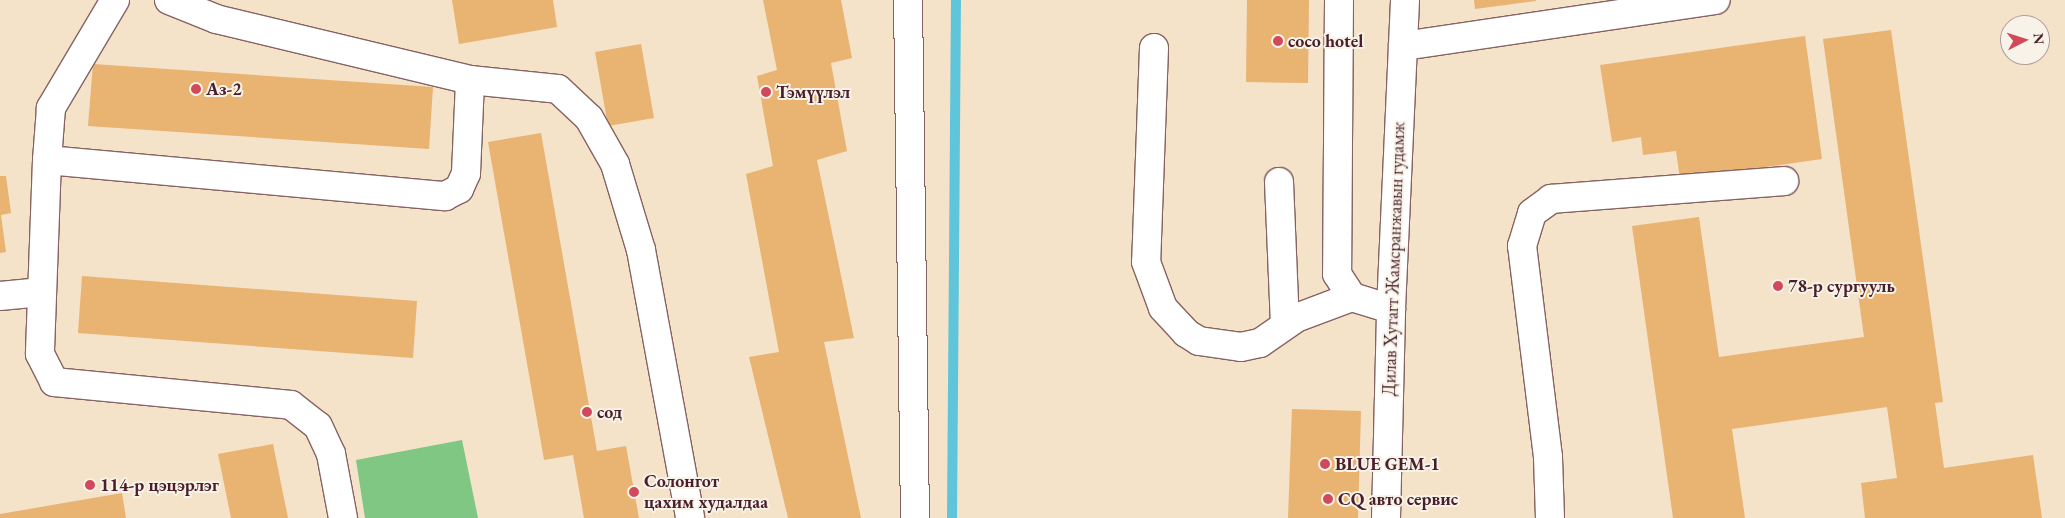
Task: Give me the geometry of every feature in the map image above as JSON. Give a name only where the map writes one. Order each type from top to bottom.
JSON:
[{"type":"street","points":[[115,0],[51,108],[46,160],[40,354],[54,382],[292,405],[318,426],[331,454],[343,518]]},
{"type":"street","points":[[169,0],[216,19],[470,80],[558,89],[589,118],[615,164],[641,250],[690,518]]},
{"type":"street","points":[[908,0],[915,518]]},
{"type":"street","points":[[1339,0],[1337,274],[1352,298]]},
{"type":"street","name":"Дилав Хутагт Жамсранжавын гудамж","points":[[1386,518],[1391,309],[1404,0]]},
{"type":"street","points":[[1403,46],[1716,0]]},
{"type":"street","points":[[1154,48],[1146,262],[1163,308],[1186,333],[1198,342],[1241,347],[1260,343],[1285,324],[1352,298],[1391,309]]},
{"type":"street","points":[[46,160],[445,196],[459,190],[466,173],[470,80]]},
{"type":"street","points":[[1550,518],[1548,457],[1522,246],[1532,213],[1550,199],[1784,181]]},
{"type":"street","points":[[1280,182],[1285,324]]},
{"type":"street","points":[[0,296],[42,292]]},
{"type":"green space","points":[[462,440],[478,518],[365,518],[356,460]]},
{"type":"building","points":[[452,0],[553,0],[557,27],[459,44]]},
{"type":"building","points":[[763,0],[841,0],[852,58],[831,63],[847,151],[817,160],[854,338],[824,342],[861,518],[788,518],[749,357],[779,352],[746,174],[773,166],[757,76],[777,70]]},
{"type":"building","name":"coco hotel","points":[[1247,0],[1309,0],[1308,83],[1246,82]]},
{"type":"building","points":[[1474,0],[1536,0],[1536,1],[1475,9]]},
{"type":"building","points":[[1891,30],[1943,402],[1935,403],[1944,468],[2033,455],[2042,518],[1865,518],[1861,483],[1897,478],[1887,407],[1732,429],[1745,518],[1673,518],[1632,226],[1699,217],[1719,357],[1864,337],[1823,39]]},
{"type":"building","points":[[1805,36],[1822,159],[1680,179],[1676,151],[1643,155],[1641,137],[1612,142],[1600,65]]},
{"type":"building","points":[[641,44],[654,118],[608,126],[595,52]]},
{"type":"building","points":[[93,64],[433,87],[429,149],[88,126]]},
{"type":"building","points":[[541,133],[597,451],[626,446],[639,518],[584,518],[573,455],[544,460],[488,142]]},
{"type":"building","points":[[0,176],[6,176],[11,213],[1,215],[6,252],[0,253]]},
{"type":"building","points":[[82,276],[417,301],[413,358],[78,333]]},
{"type":"building","name":"BLUE GEM-1","points":[[1292,409],[1361,411],[1358,518],[1288,518]]},
{"type":"building","points":[[273,444],[288,518],[231,518],[218,454]]},
{"type":"building","points":[[122,493],[126,518],[0,518],[0,514]]},
{"type":"waterway","points":[[952,518],[956,0]]},
{"type":"place","name":"coco hotel","points":[[1278,41]]},
{"type":"place","name":"Аз-2","points":[[196,89]]},
{"type":"place","name":"Тэмүүлэл","points":[[766,92]]},
{"type":"place","name":"78-р сургууль","points":[[1778,286]]},
{"type":"place","name":"сод","points":[[587,412]]},
{"type":"place","name":"BLUE GEM-1","points":[[1325,464]]},
{"type":"place","name":"114-р цэцэрлэг","points":[[90,485]]},
{"type":"place","name":"Солонгот цахим худалдаа","points":[[634,492]]},
{"type":"place","name":"CQ авто сервис","points":[[1328,499]]}]
